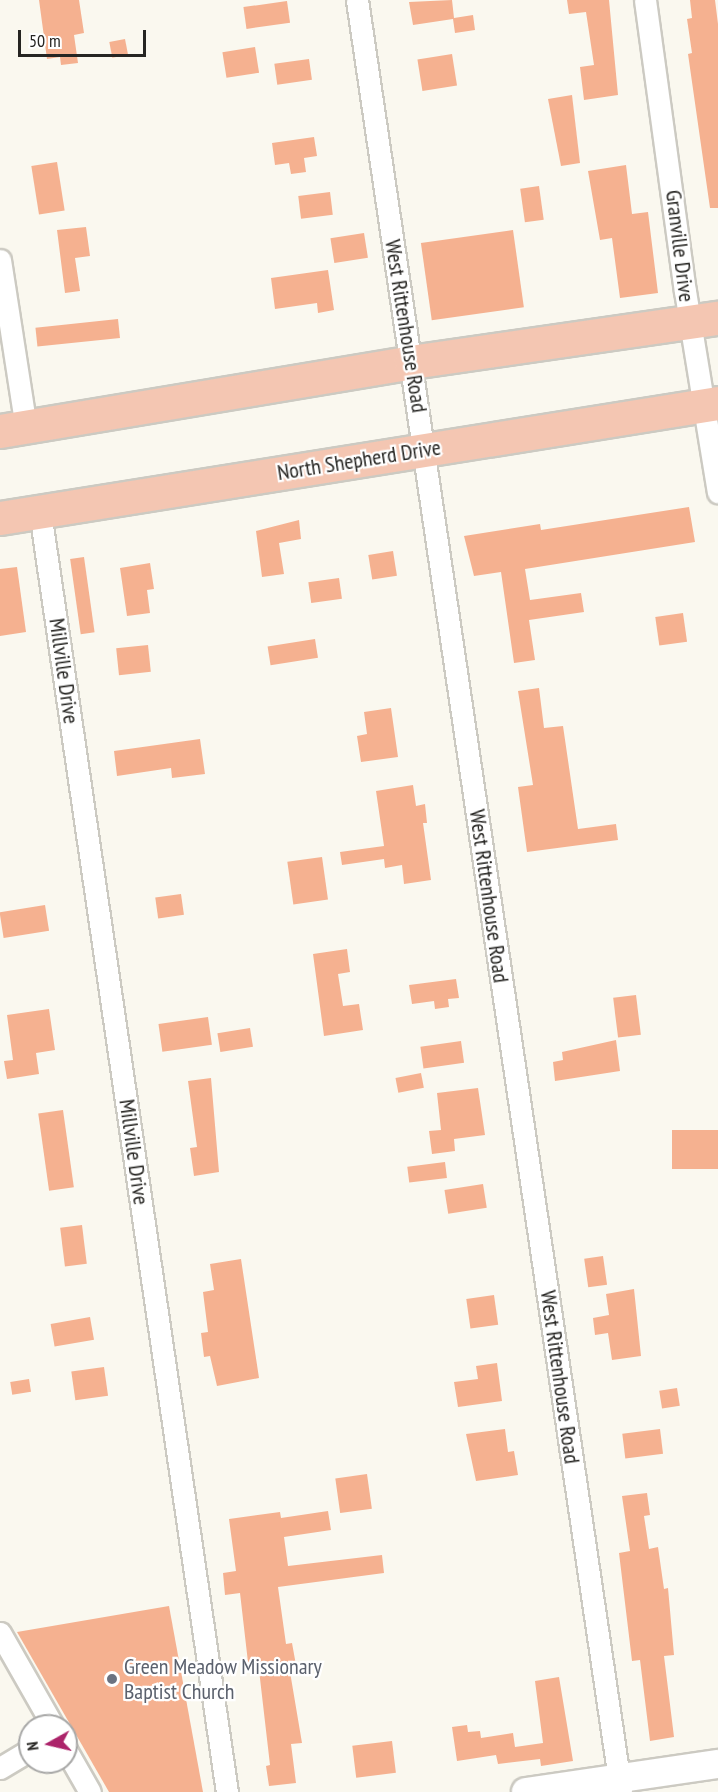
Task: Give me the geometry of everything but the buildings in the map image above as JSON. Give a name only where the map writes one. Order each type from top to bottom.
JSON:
[{"type":"main road","points":[[13,429],[411,362],[704,320]]},
{"type":"main road","name":"North Shepherd Drive","points":[[0,518],[711,405]]},
{"type":"street","name":"West Rittenhouse Road","points":[[357,0],[425,449],[620,1786]]},
{"type":"street","name":"Granville Drive","points":[[645,0],[704,320],[718,492]]},
{"type":"street","points":[[0,260],[13,429]]},
{"type":"street","name":"Millville Drive","points":[[40,512],[227,1792]]},
{"type":"street","points":[[0,1633],[46,1714]]},
{"type":"street","points":[[0,1768],[18,1757]]},
{"type":"street","points":[[526,1792],[620,1786],[718,1764]]},
{"type":"street","points":[[78,1771],[90,1792]]},
{"type":"place","name":"Green Meadow Missionary Baptist Church","points":[[112,1679]]}]
